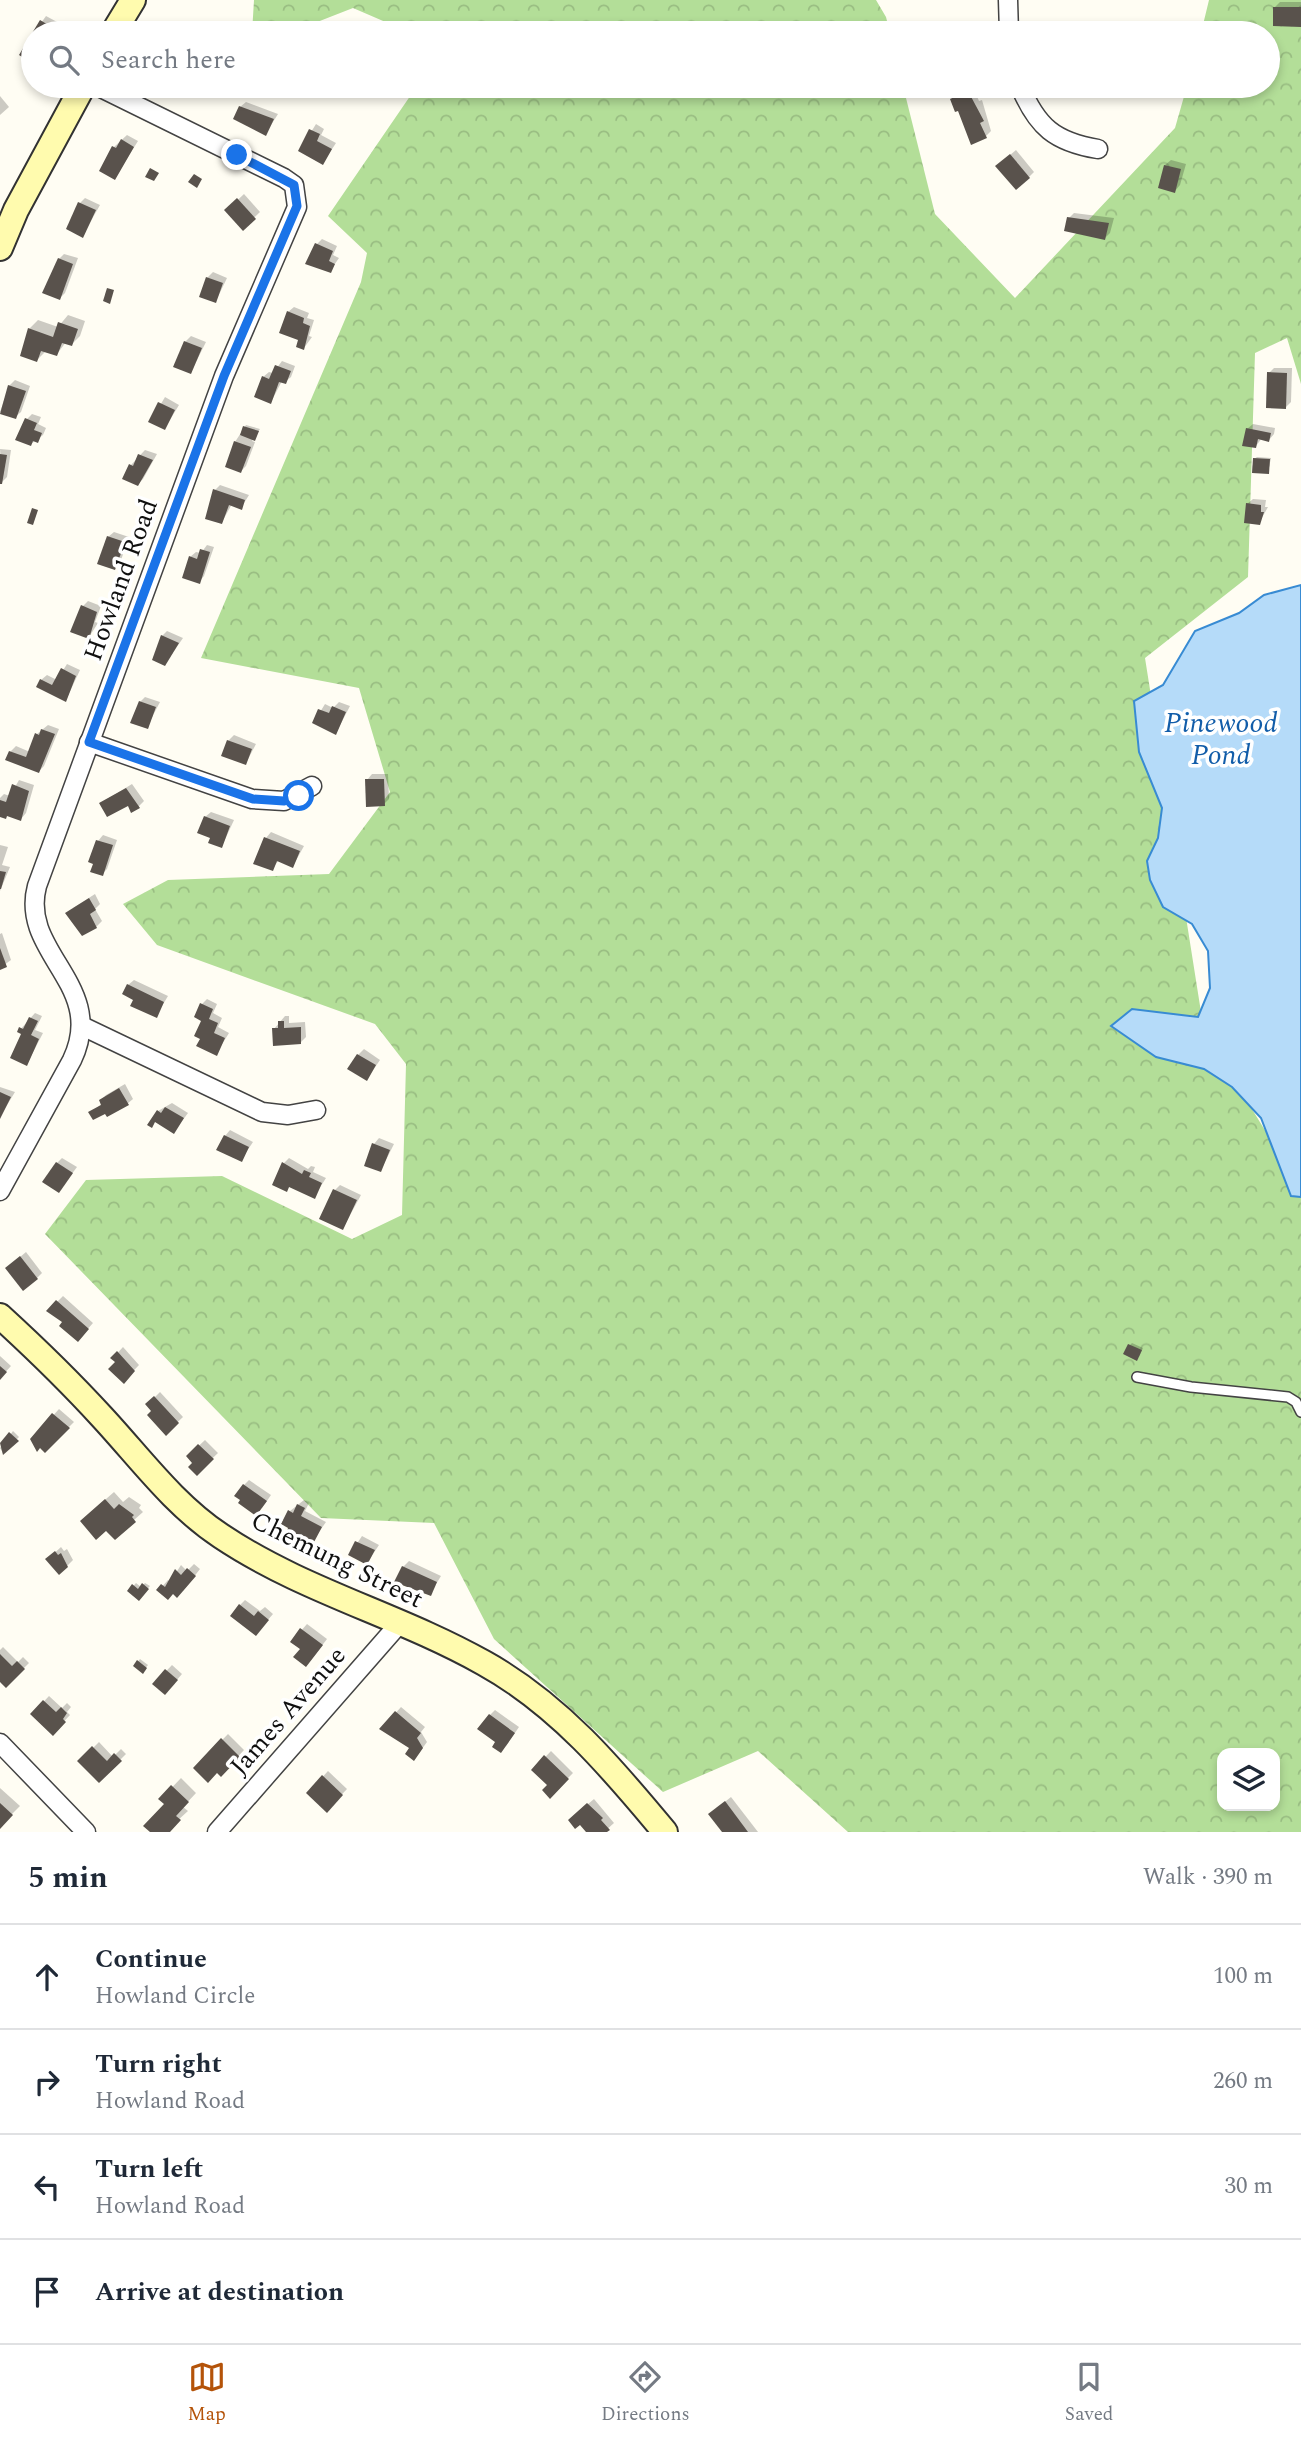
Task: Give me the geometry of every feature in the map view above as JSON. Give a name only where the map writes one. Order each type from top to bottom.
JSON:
[{"type":"street","points":[[120,21],[133,0]]},
{"type":"street","points":[[1008,0],[1009,21]]},
{"type":"street","points":[[0,247],[6,215],[76,98]]},
{"type":"street","name":"Howland Road","points":[[82,1026],[71,985],[39,933],[33,910],[37,886],[224,376],[294,216],[298,194],[294,185],[284,178],[121,98]]},
{"type":"street","points":[[1026,98],[1032,111],[1050,132],[1073,145],[1098,149]]},
{"type":"street","points":[[89,742],[253,799],[284,801],[312,786]]},
{"type":"street","points":[[0,1191],[72,1060],[81,1037],[82,1026],[250,1108],[288,1115],[316,1110]]},
{"type":"street","name":"Chemung Street","points":[[0,1316],[101,1416],[174,1496],[206,1525],[285,1572],[483,1662],[541,1701],[588,1743],[665,1832]]},
{"type":"street","name":"James Avenue","points":[[217,1832],[399,1624]]},
{"type":"street","points":[[0,1743],[86,1832]]},
{"type":"lane","points":[[1137,1377],[1191,1387],[1289,1397],[1296,1402],[1301,1412]]},
{"type":"green space","points":[[254,0],[876,0],[887,21],[383,21],[353,8],[320,21],[253,21]]},
{"type":"green space","points":[[1209,0],[1301,0],[1301,384],[1287,338],[1255,353],[1248,577],[1145,658],[1204,1031],[1301,1189],[1301,1832],[848,1832],[758,1751],[663,1792],[494,1639],[434,1523],[321,1518],[45,1234],[86,1180],[222,1176],[352,1239],[402,1215],[406,1064],[375,1024],[157,945],[123,904],[168,880],[329,874],[390,792],[359,688],[201,658],[361,282],[367,253],[328,216],[409,98],[906,98],[935,214],[1015,298],[1175,128],[1184,98],[1280,98],[1280,21],[1204,21]]},
{"type":"water","name":"Pinewood Pond","points":[[1301,585],[1301,1197],[1291,1196],[1261,1118],[1232,1087],[1204,1069],[1156,1057],[1111,1026],[1132,1009],[1198,1017],[1210,988],[1208,951],[1192,924],[1163,907],[1150,880],[1147,861],[1158,838],[1162,808],[1139,752],[1134,701],[1163,685],[1195,631],[1239,613],[1264,595]]},
{"type":"building","points":[[1273,7],[1301,7],[1301,27],[1280,26],[1280,21],[1273,21]]},
{"type":"building","points":[[972,98],[984,121],[980,123],[987,138],[971,145],[958,111],[955,112],[950,99]]},
{"type":"building","points":[[239,106],[274,119],[266,136],[233,119]]},
{"type":"building","points":[[309,129],[320,134],[317,141],[332,149],[323,165],[298,151]]},
{"type":"building","points":[[121,139],[134,147],[115,180],[99,171],[112,146],[116,148]]},
{"type":"building","points":[[1010,154],[1030,178],[1016,190],[995,166]]},
{"type":"building","points":[[1164,165],[1181,169],[1175,193],[1158,188]]},
{"type":"building","points":[[150,168],[159,173],[154,181],[145,177]]},
{"type":"building","points":[[194,174],[202,179],[197,188],[188,182]]},
{"type":"building","points":[[237,198],[256,219],[243,231],[224,210]]},
{"type":"building","points":[[78,202],[96,210],[83,238],[66,229]]},
{"type":"building","points":[[1067,217],[1109,223],[1105,240],[1064,231]]},
{"type":"building","points":[[315,243],[333,251],[329,261],[335,264],[331,273],[305,264]]},
{"type":"building","points":[[58,258],[73,264],[60,300],[42,293]]},
{"type":"building","points":[[206,277],[223,283],[216,303],[199,297]]},
{"type":"building","points":[[107,288],[114,290],[110,304],[103,301]]},
{"type":"building","points":[[287,311],[304,318],[303,323],[310,326],[304,350],[296,347],[298,340],[279,333]]},
{"type":"building","points":[[58,322],[78,329],[72,346],[62,343],[57,356],[41,351],[37,362],[20,356],[28,328],[53,337]]},
{"type":"building","points":[[184,341],[202,348],[191,374],[173,367]]},
{"type":"building","points":[[275,365],[291,371],[286,384],[279,382],[271,404],[254,397],[262,376],[269,379]]},
{"type":"building","points":[[1267,372],[1287,373],[1286,409],[1266,408]]},
{"type":"building","points":[[8,385],[26,391],[16,419],[0,414]]},
{"type":"building","points":[[158,402],[175,410],[165,430],[148,422]]},
{"type":"building","points":[[25,418],[37,423],[34,430],[42,433],[38,443],[33,441],[31,446],[15,440]]},
{"type":"building","points":[[243,426],[259,431],[255,441],[240,435]]},
{"type":"building","points":[[1246,428],[1271,433],[1269,442],[1258,439],[1256,448],[1242,446]]},
{"type":"building","points":[[234,441],[251,447],[241,473],[225,467]]},
{"type":"building","points":[[0,454],[7,455],[2,484],[0,484]]},
{"type":"building","points":[[138,454],[153,460],[138,486],[122,479],[129,464],[133,466]]},
{"type":"building","points":[[1253,458],[1270,459],[1269,474],[1252,473]]},
{"type":"building","points":[[213,489],[245,500],[242,510],[229,505],[222,524],[205,519]]},
{"type":"building","points":[[1246,503],[1261,505],[1261,512],[1264,512],[1260,525],[1244,523]]},
{"type":"building","points":[[32,508],[38,510],[33,525],[27,523]]},
{"type":"building","points":[[107,536],[125,542],[115,570],[97,564]]},
{"type":"building","points":[[200,549],[210,552],[200,584],[182,578],[189,556],[197,559]]},
{"type":"building","points":[[81,605],[97,612],[89,639],[70,632]]},
{"type":"building","points":[[161,635],[179,643],[165,666],[152,660]]},
{"type":"building","points":[[61,668],[76,676],[66,702],[36,687],[40,679],[52,685]]},
{"type":"building","points":[[139,701],[156,707],[148,729],[130,723]]},
{"type":"building","points":[[332,706],[346,712],[336,735],[312,723],[318,709],[329,713]]},
{"type":"building","points":[[41,729],[55,734],[39,773],[5,760],[9,751],[26,757],[35,733],[39,735]]},
{"type":"building","points":[[227,740],[252,749],[246,765],[221,756]]},
{"type":"building","points":[[365,779],[384,779],[385,806],[366,807]]},
{"type":"building","points":[[12,784],[29,791],[21,821],[7,816],[6,819],[0,817],[0,800],[6,802]]},
{"type":"building","points":[[126,788],[140,808],[131,813],[128,806],[107,817],[99,803]]},
{"type":"building","points":[[204,816],[230,826],[222,848],[208,843],[210,838],[197,833]]},
{"type":"building","points":[[264,837],[300,851],[293,868],[277,861],[273,871],[253,864]]},
{"type":"building","points":[[96,840],[113,845],[103,876],[90,872],[93,864],[88,862]]},
{"type":"building","points":[[0,871],[6,872],[1,889],[0,889]]},
{"type":"building","points":[[89,898],[96,910],[90,914],[97,928],[82,936],[65,913]]},
{"type":"building","points":[[0,948],[7,967],[0,970]]},
{"type":"building","points":[[127,984],[164,1002],[157,1018],[130,1006],[133,1000],[122,994]]},
{"type":"building","points":[[200,1003],[213,1009],[209,1019],[218,1023],[214,1033],[225,1038],[217,1056],[196,1046],[200,1039],[194,1036],[201,1021],[194,1017]]},
{"type":"building","points":[[29,1017],[38,1021],[31,1035],[39,1039],[27,1066],[10,1058],[21,1034],[17,1032],[19,1027],[23,1029]]},
{"type":"building","points":[[278,1021],[284,1021],[284,1028],[301,1027],[301,1044],[273,1046],[272,1028],[278,1028]]},
{"type":"building","points":[[357,1054],[376,1065],[367,1081],[347,1069]]},
{"type":"building","points":[[119,1088],[129,1105],[107,1117],[105,1114],[93,1120],[88,1112],[101,1105],[99,1100]]},
{"type":"building","points":[[0,1092],[11,1097],[0,1119]]},
{"type":"building","points":[[165,1107],[184,1118],[174,1134],[155,1122],[152,1128],[147,1125],[157,1110],[161,1113]]},
{"type":"building","points":[[224,1135],[249,1147],[242,1162],[216,1150]]},
{"type":"building","points":[[372,1143],[390,1150],[381,1172],[364,1166]]},
{"type":"building","points":[[56,1162],[73,1173],[59,1193],[42,1182]]},
{"type":"building","points":[[282,1162],[302,1174],[304,1170],[311,1173],[309,1177],[322,1183],[315,1199],[289,1187],[287,1192],[272,1185]]},
{"type":"building","points":[[333,1189],[357,1200],[343,1230],[319,1219]]},
{"type":"building","points":[[20,1256],[38,1279],[23,1291],[5,1268]]},
{"type":"building","points":[[56,1300],[89,1329],[78,1342],[59,1326],[62,1322],[46,1311]]},
{"type":"building","points":[[1128,1344],[1142,1350],[1137,1361],[1123,1354]]},
{"type":"building","points":[[117,1351],[135,1371],[124,1384],[108,1369],[115,1362],[110,1358]]},
{"type":"building","points":[[0,1366],[7,1372],[0,1380]]},
{"type":"building","points":[[154,1396],[179,1423],[166,1436],[147,1415],[151,1411],[145,1404]]},
{"type":"building","points":[[52,1413],[70,1428],[45,1453],[40,1448],[37,1452],[30,1439]]},
{"type":"building","points":[[9,1432],[19,1441],[3,1455],[0,1443]]},
{"type":"building","points":[[198,1444],[214,1459],[197,1476],[188,1467],[192,1463],[186,1456]]},
{"type":"building","points":[[243,1484],[267,1501],[256,1516],[238,1503],[240,1500],[234,1496]]},
{"type":"building","points":[[105,1499],[114,1509],[119,1504],[134,1515],[132,1517],[136,1522],[115,1540],[106,1531],[96,1540],[80,1521]]},
{"type":"building","points":[[297,1504],[305,1508],[301,1516],[322,1527],[313,1544],[287,1531],[288,1528],[281,1524],[288,1510],[293,1513]]},
{"type":"building","points":[[355,1541],[375,1550],[367,1565],[348,1555]]},
{"type":"building","points":[[55,1551],[58,1555],[61,1553],[68,1567],[59,1575],[45,1559]]},
{"type":"building","points":[[402,1566],[437,1582],[431,1596],[394,1582]]},
{"type":"building","points":[[187,1568],[196,1576],[177,1598],[173,1594],[168,1600],[156,1590],[161,1584],[165,1587],[175,1569],[181,1575]]},
{"type":"building","points":[[142,1583],[149,1589],[139,1601],[127,1591],[132,1584],[138,1589]]},
{"type":"building","points":[[239,1604],[254,1616],[258,1611],[269,1620],[256,1636],[230,1616]]},
{"type":"building","points":[[300,1628],[323,1645],[306,1667],[293,1657],[300,1649],[290,1642]]},
{"type":"building","points":[[0,1654],[12,1666],[17,1661],[25,1669],[6,1688],[0,1682]]},
{"type":"building","points":[[137,1660],[147,1668],[143,1674],[133,1666]]},
{"type":"building","points":[[165,1669],[178,1680],[165,1695],[152,1684]]},
{"type":"building","points":[[43,1700],[56,1712],[61,1707],[67,1713],[63,1719],[66,1722],[53,1736],[30,1714]]},
{"type":"building","points":[[395,1711],[421,1733],[417,1738],[423,1748],[414,1761],[405,1754],[409,1748],[379,1729]]},
{"type":"building","points":[[489,1714],[515,1733],[501,1753],[492,1747],[495,1742],[477,1729]]},
{"type":"building","points":[[221,1738],[240,1757],[221,1777],[217,1773],[208,1783],[193,1768]]},
{"type":"building","points":[[92,1746],[107,1761],[114,1753],[122,1761],[99,1783],[77,1761]]},
{"type":"building","points":[[544,1755],[569,1779],[550,1799],[542,1790],[547,1785],[531,1770]]},
{"type":"building","points":[[322,1775],[343,1795],[327,1813],[306,1793]]},
{"type":"building","points":[[171,1785],[189,1802],[176,1816],[181,1820],[170,1832],[150,1832],[143,1826],[164,1804],[158,1799]]},
{"type":"building","points":[[725,1801],[748,1832],[722,1832],[708,1814]]},
{"type":"building","points":[[0,1803],[13,1815],[0,1829]]},
{"type":"building","points":[[587,1803],[603,1818],[601,1820],[610,1830],[586,1832],[580,1825],[575,1829],[568,1820]]},
{"type":"route","points":[[237,155],[294,185],[298,194],[297,206],[224,376],[89,742],[253,799],[270,802],[299,796]]}]
